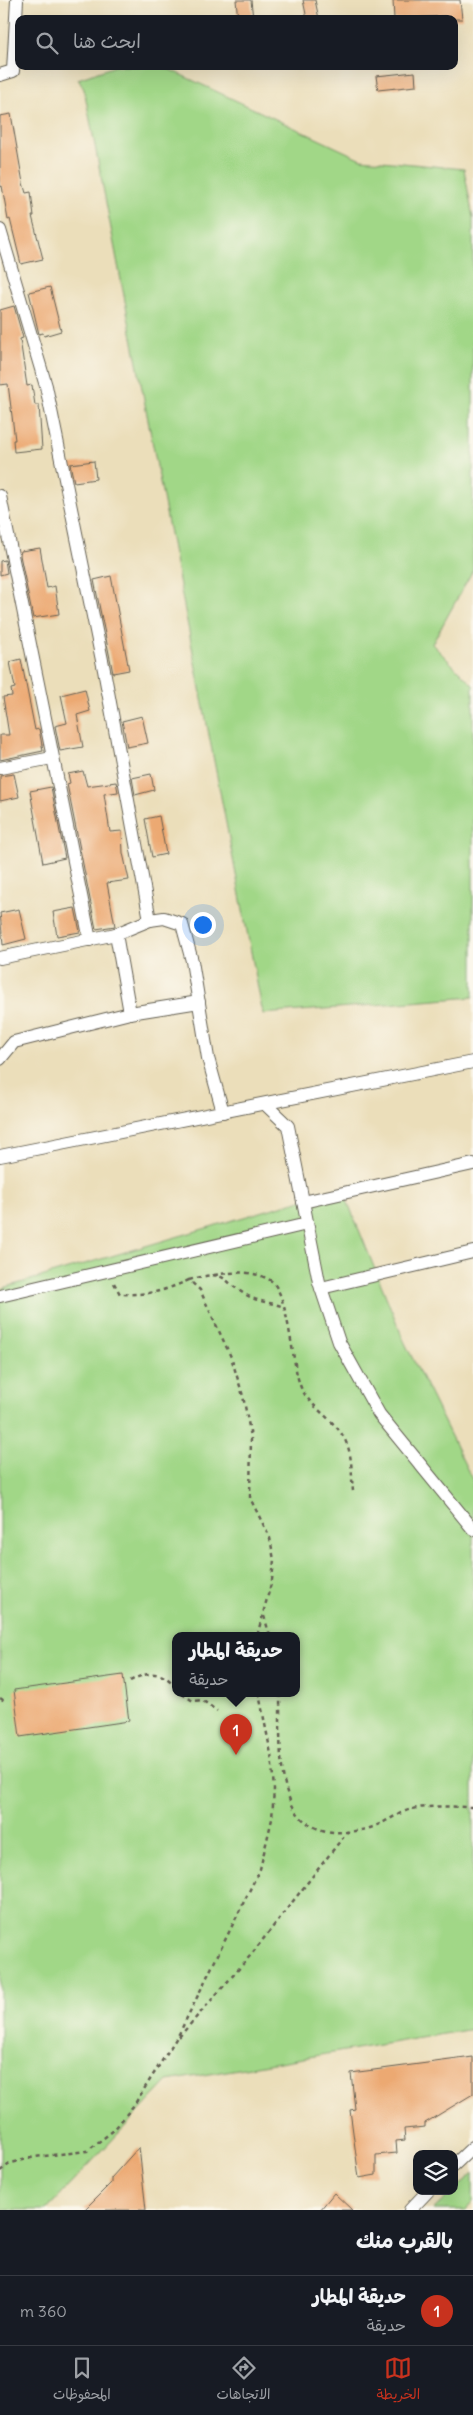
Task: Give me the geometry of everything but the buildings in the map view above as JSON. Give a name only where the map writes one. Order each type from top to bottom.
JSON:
[{"type":"street","points":[[16,15],[17,0]]},
{"type":"street","points":[[0,75],[13,71],[15,36]]},
{"type":"street","points":[[0,230],[46,386],[104,670],[150,920]]},
{"type":"street","points":[[0,496],[90,940]]},
{"type":"street","points":[[0,768],[52,758]]},
{"type":"street","points":[[0,958],[116,934],[150,920],[164,918],[182,924],[192,961],[208,1058],[223,1112]]},
{"type":"street","points":[[116,934],[130,1012]]},
{"type":"street","points":[[0,1059],[14,1042],[130,1012],[199,1002]]},
{"type":"street","points":[[0,1156],[473,1062]]},
{"type":"street","points":[[265,1104],[288,1126],[321,1288],[339,1342],[379,1414],[473,1529]]},
{"type":"street","points":[[303,1202],[473,1164]]},
{"type":"street","points":[[0,1296],[307,1224]]},
{"type":"street","points":[[321,1288],[473,1252]]},
{"type":"street","points":[[458,2161],[473,2147]]},
{"type":"street","points":[[410,2210],[424,2195]]},
{"type":"path","points":[[106,1271],[120,1294],[147,1295],[166,1290],[189,1280],[214,1275],[250,1273],[271,1280],[277,1288],[284,1306],[299,1385],[308,1399],[335,1426],[347,1443],[350,1455],[352,1491]]},
{"type":"path","points":[[214,1275],[224,1277],[249,1296],[284,1306]]},
{"type":"path","points":[[189,1280],[200,1290],[216,1322],[231,1357],[243,1396],[251,1437],[250,1498],[270,1538],[274,1560],[272,1580],[259,1632]]},
{"type":"path","points":[[263,1615],[269,1632]]},
{"type":"path","points":[[130,1681],[147,1674],[156,1673],[172,1682]]},
{"type":"path","points":[[184,1697],[193,1701],[202,1700],[217,1710]]},
{"type":"path","points":[[0,2171],[11,2163],[35,2157],[87,2151],[114,2130],[134,2105],[174,2043],[260,1869],[272,1819],[274,1789],[271,1754],[260,1697]]},
{"type":"path","points":[[280,1697],[279,1737],[289,1802],[296,1814],[312,1826],[348,1832],[368,1828],[412,1809],[473,1807]]},
{"type":"path","points":[[0,1698],[6,1702]]},
{"type":"path","points":[[174,2043],[250,1956],[348,1832]]},
{"type":"green space","points":[[104,70],[171,70],[361,159],[464,169],[473,218],[473,570],[432,644],[473,685],[473,997],[263,1014],[84,89],[78,79]]},
{"type":"green space","points":[[342,1188],[404,1341],[473,1481],[473,2029],[168,2081],[46,2210],[0,2210],[0,1289]]},
{"type":"green space","points":[[473,2173],[473,2201],[465,2210],[433,2210],[449,2195],[458,2195],[458,2187]]},
{"type":"place","name":"حديقة المطار","points":[[236,1755]]}]
